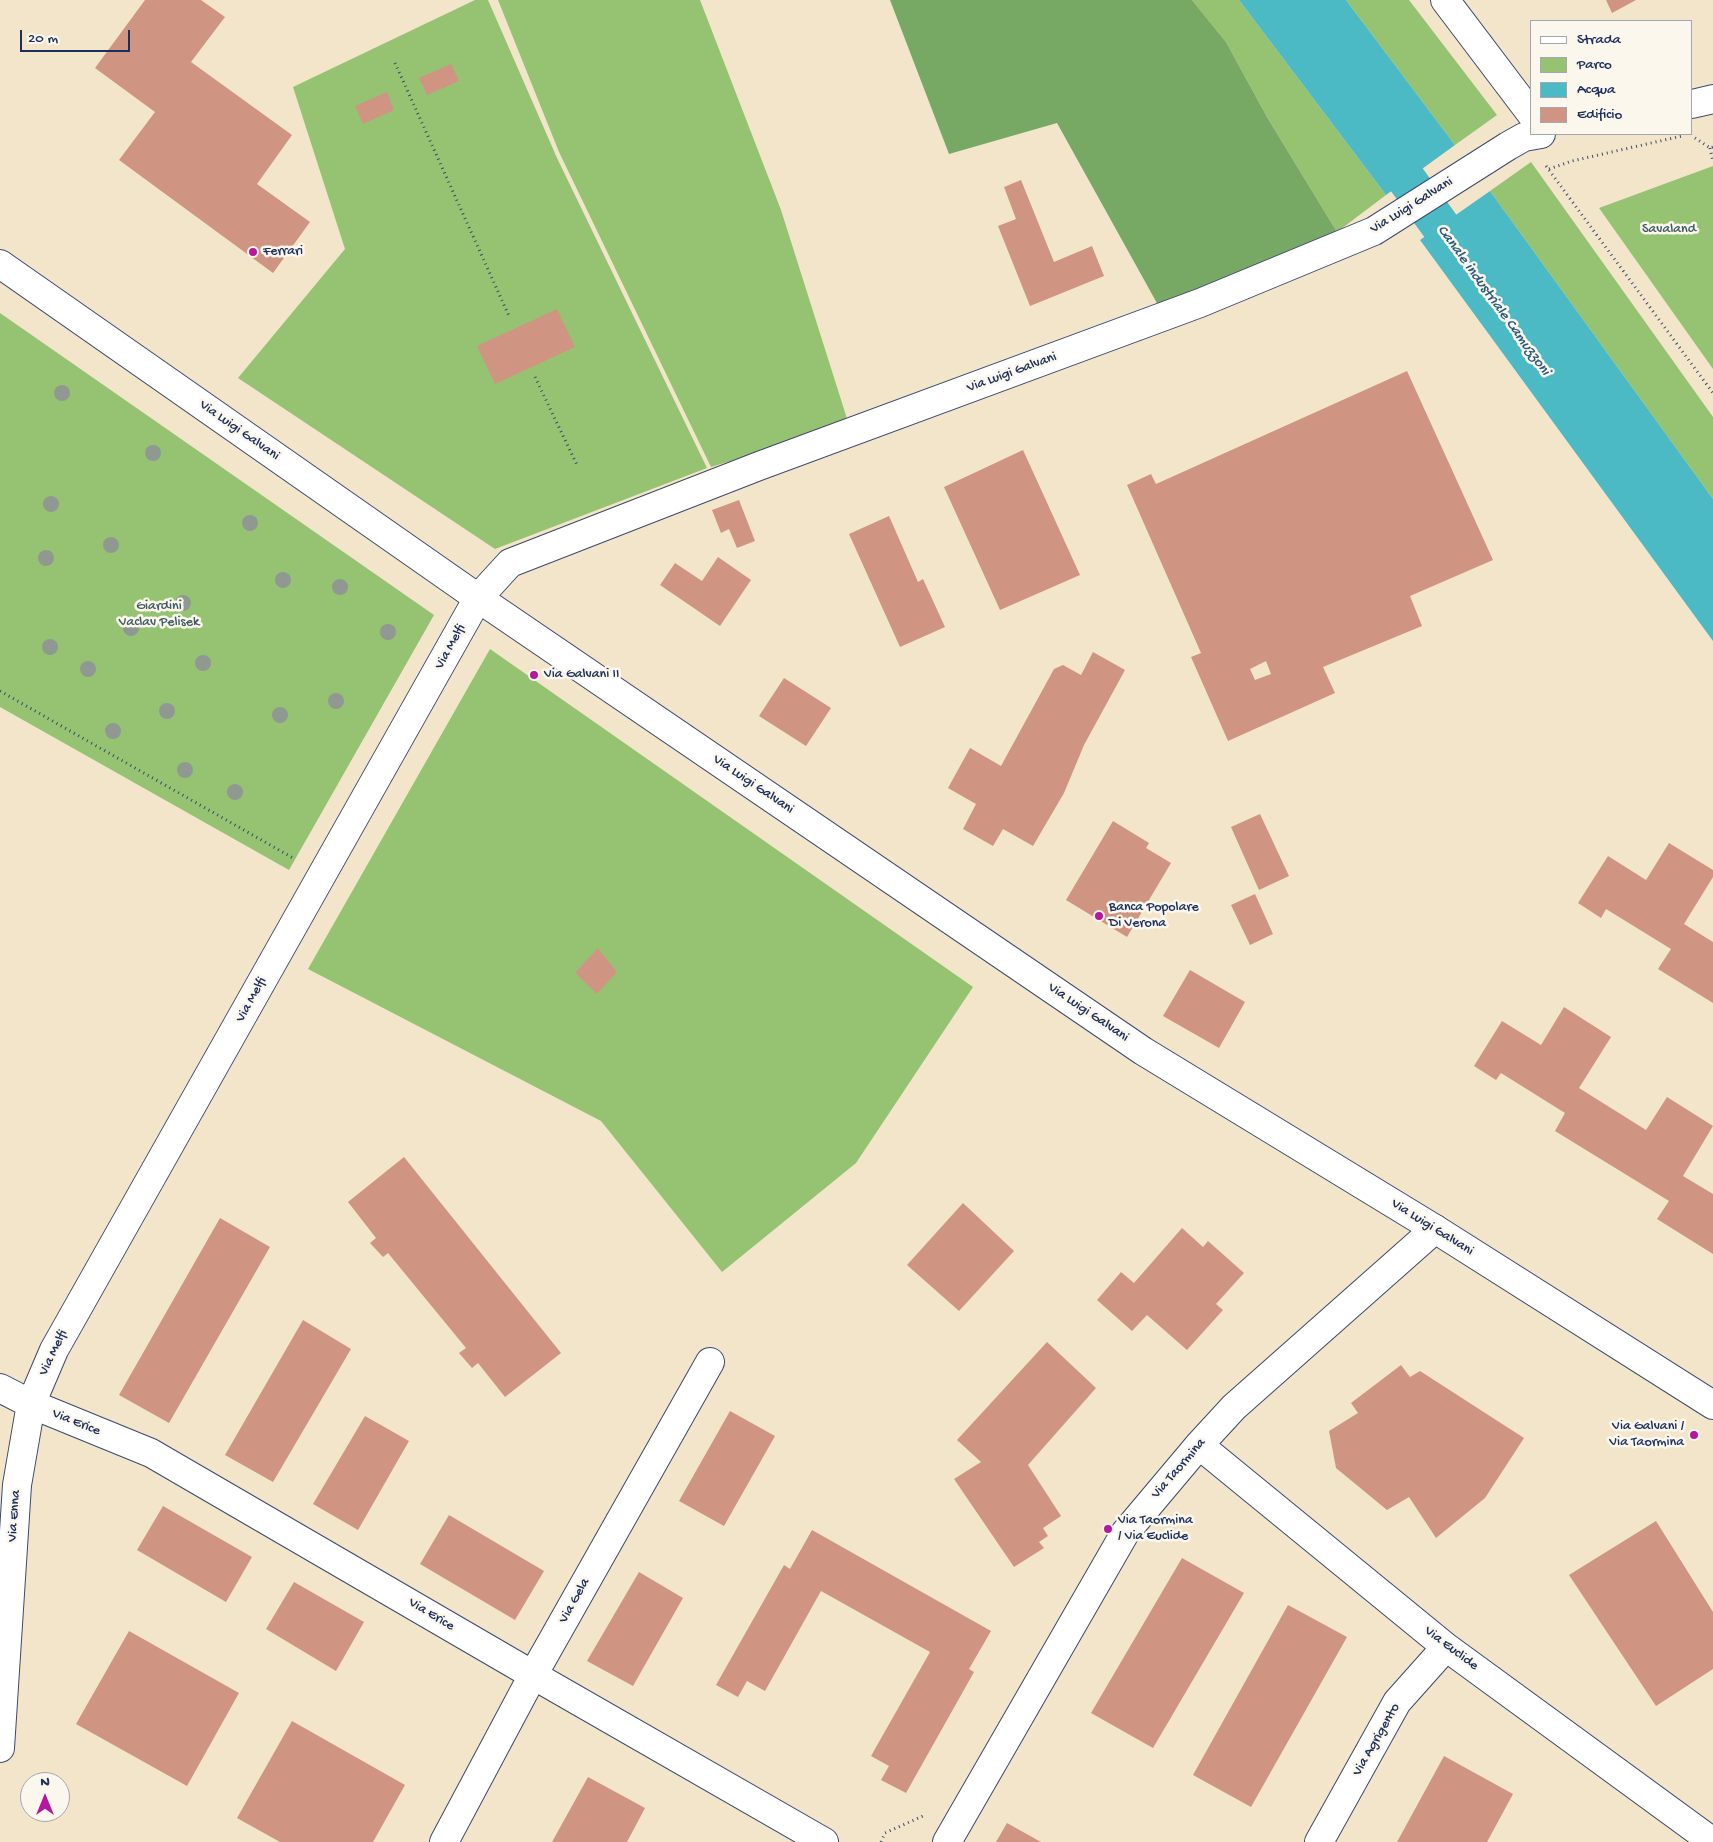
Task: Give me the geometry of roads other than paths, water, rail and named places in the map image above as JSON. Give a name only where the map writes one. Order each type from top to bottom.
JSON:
[{"type":"street","points":[[1445,0],[1526,133]]},
{"type":"street","points":[[1693,104],[1713,99]]},
{"type":"street","name":"Via Luigi Galvani","points":[[478,598],[510,563],[759,466],[1200,303],[1374,231],[1526,133]]},
{"type":"street","name":"Via Luigi Galvani","points":[[0,264],[478,598],[1143,1051],[1435,1229],[1713,1405]]},
{"type":"street","name":"Via Melfi","points":[[30,1404],[59,1342],[478,598]]},
{"type":"street","name":"Via Taormina","points":[[947,1842],[1125,1532],[1234,1407],[1435,1229]]},
{"type":"street","name":"Via Gela","points":[[444,1842],[533,1675],[710,1362]]},
{"type":"street","name":"Via Erice","points":[[0,1388],[30,1404],[151,1453],[824,1842]]},
{"type":"street","name":"Via Enna","points":[[0,1748],[17,1485],[30,1404]]},
{"type":"street","name":"Via Euclide","points":[[1199,1446],[1446,1647],[1713,1842]]},
{"type":"street","name":"Via Agrigento","points":[[1319,1842],[1397,1702],[1446,1647]]},
{"type":"water","points":[[1239,0],[1346,0],[1455,145],[1386,195]]},
{"type":"water","points":[[1490,191],[1713,499],[1713,641],[1420,240]]},
{"type":"waterway","name":"Canale industriale Camuzzoni","points":[[1375,136],[1471,268]]},
{"type":"place","name":"Ferrari","points":[[253,252]]},
{"type":"place","name":"Via Galvani II","points":[[534,675]]},
{"type":"place","name":"Banca Popolare Di Verona","points":[[1099,916]]},
{"type":"place","name":"Via Galvani / Via Taormina","points":[[1694,1435]]},
{"type":"place","name":"Via Taormina / Via Euclide","points":[[1108,1529]]},
{"type":"park label","name":"Savaland","points":[[1669,230]]},
{"type":"park label","name":"Giardini Vaclav Pelisek","points":[[159,616]]}]
